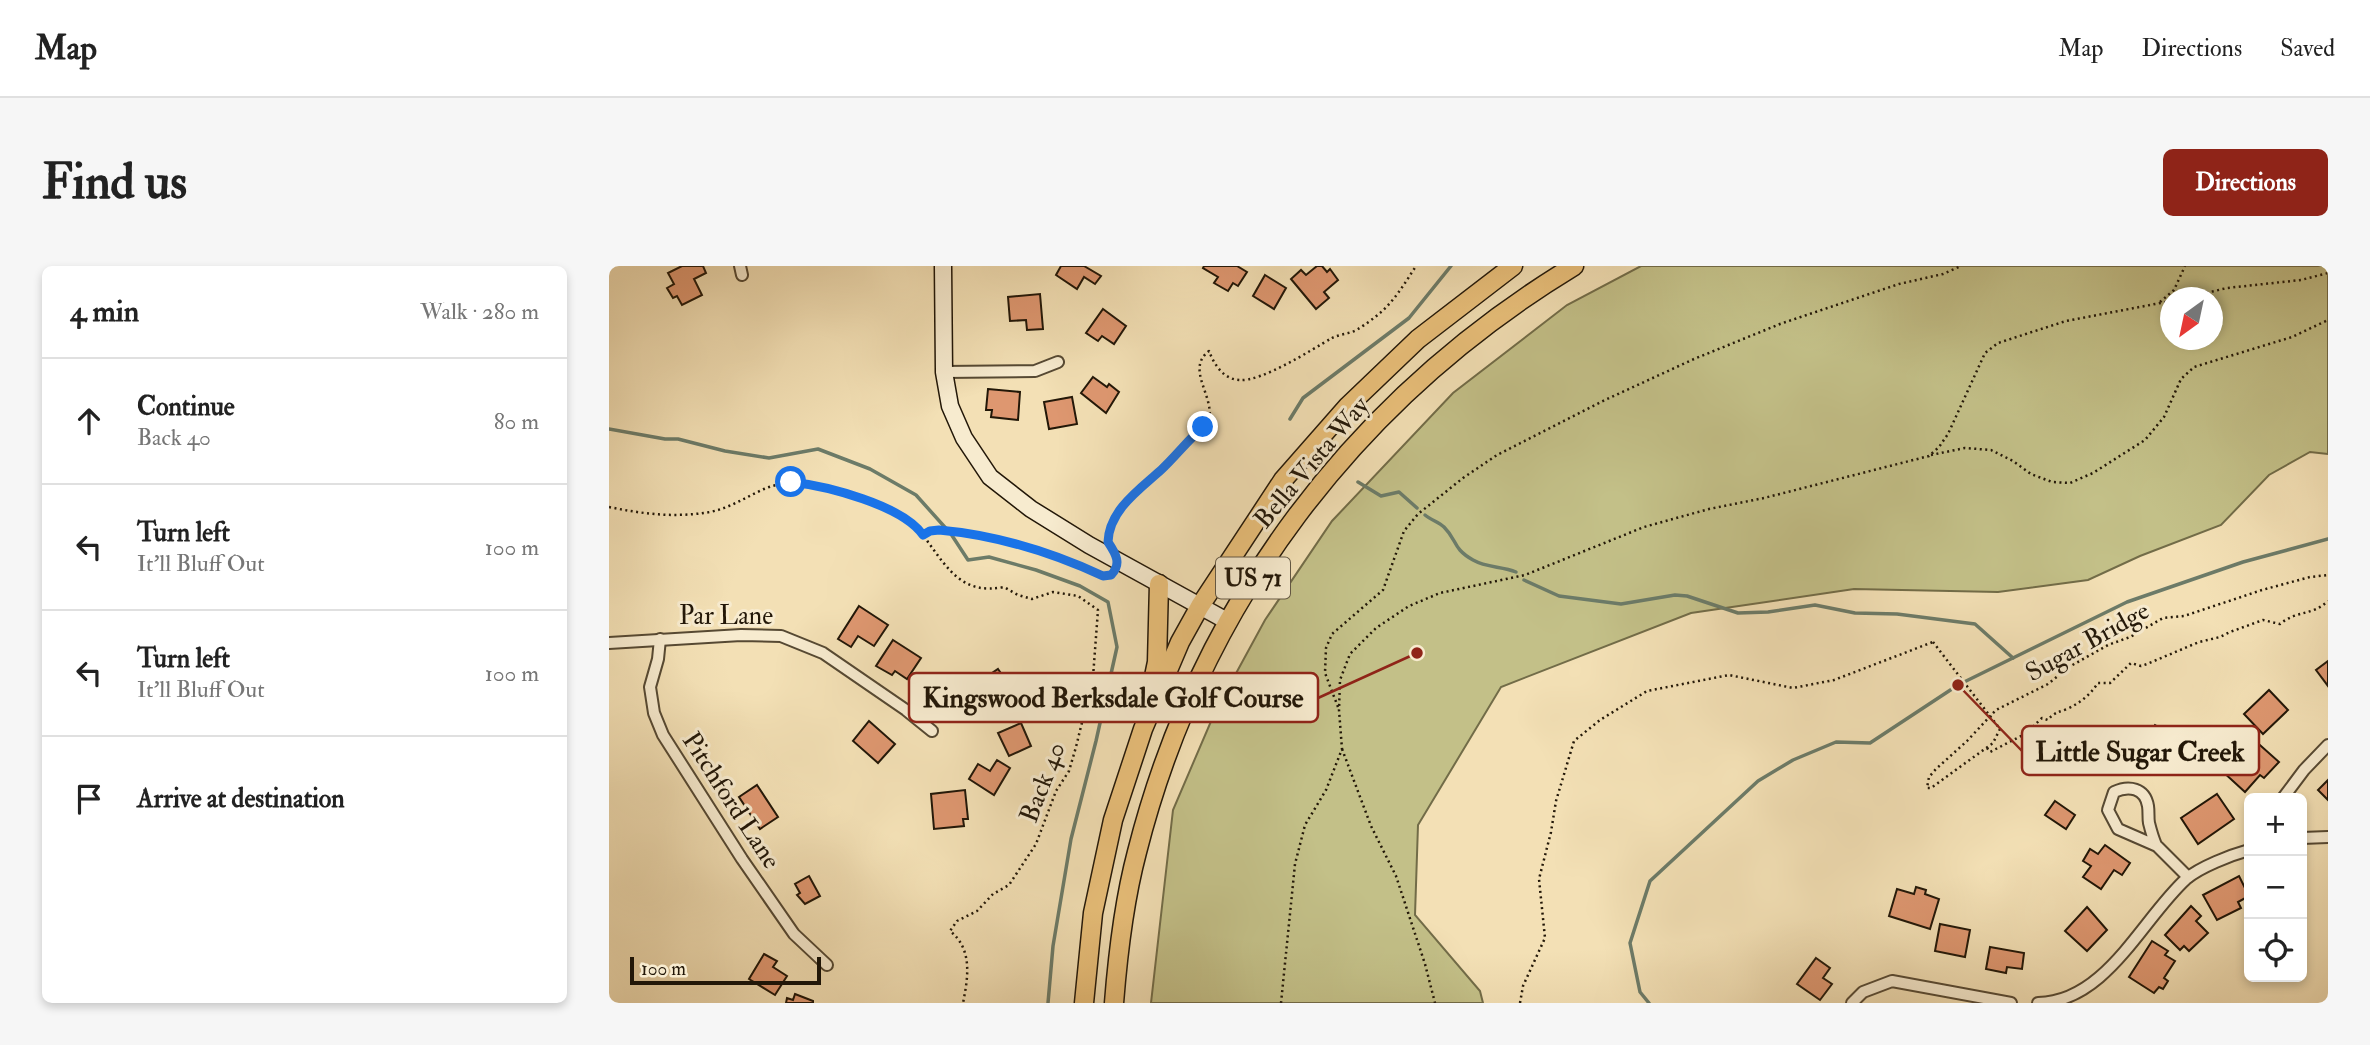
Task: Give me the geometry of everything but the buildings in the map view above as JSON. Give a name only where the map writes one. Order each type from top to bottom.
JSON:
[{"type":"main road","name":"Bella Vista Way","points":[[1084,1003],[1093,913],[1113,820],[1143,729],[1181,642],[1200,606],[1283,480],[1347,406],[1418,339],[1492,279],[1513,266]]},
{"type":"main road","name":"Bella Vista Way","points":[[1114,1003],[1124,915],[1136,853],[1163,762],[1200,674],[1258,569],[1299,510],[1360,438],[1411,387],[1465,341],[1542,285],[1574,266]]},
{"type":"main road","points":[[1143,729],[1157,662],[1159,584]]},
{"type":"street","points":[[943,266],[944,372],[950,406],[964,438],[990,477],[1031,509],[1227,621]]},
{"type":"street","points":[[944,372],[1035,371],[1058,362]]},
{"type":"street","name":"Par Lane","points":[[609,643],[781,636],[823,653],[906,709],[932,731]]},
{"type":"street","name":"Pitchford Lane","points":[[660,639],[658,659],[650,687],[663,735],[742,859],[794,934],[827,965]]},
{"type":"street","points":[[2287,793],[2328,745]]},
{"type":"street","points":[[2157,846],[2148,820],[2148,805],[2144,795],[2135,789],[2123,787],[2114,792],[2108,810],[2118,829],[2157,846],[2188,877]]},
{"type":"street","points":[[2307,838],[2328,836]]},
{"type":"street","points":[[2038,1003],[2052,1003],[2089,986],[2126,952],[2150,918],[2188,877],[2244,852]]},
{"type":"street","points":[[1852,1003],[1863,992],[1892,981],[2011,1003]]},
{"type":"path","points":[[923,535],[939,530],[1002,539],[1103,576],[1111,575],[1118,560],[1108,542],[1115,516],[1142,484],[1160,472],[1209,421],[1211,411],[1202,386],[1200,364],[1206,352],[1209,351],[1221,372],[1234,379],[1250,379],[1303,356],[1336,336],[1358,329],[1395,298],[1416,266]]},
{"type":"path","points":[[1339,710],[1325,673],[1327,648],[1332,634],[1383,590],[1403,531],[1418,514],[1463,478],[1507,450],[1694,359],[1780,324],[1899,284],[1943,274],[1961,266]]},
{"type":"path","points":[[2157,304],[2175,290],[2185,266]]},
{"type":"path","points":[[2223,289],[2301,280],[2328,273]]},
{"type":"path","points":[[1929,456],[1948,434],[1985,353],[1998,343],[2066,321],[2160,303]]},
{"type":"path","points":[[1435,1003],[1396,876],[1371,826],[1342,749],[1340,680],[1350,654],[1376,628],[1409,606],[1440,593],[1525,575],[1644,527],[1696,512],[1764,498],[1965,448],[1990,450],[2013,461],[2031,474],[2052,482],[2070,483],[2093,473],[2145,440],[2164,416],[2181,379],[2195,367],[2292,337],[2328,320]]},
{"type":"path","name":"Back 40","points":[[609,507],[644,514],[680,515],[712,511],[742,502],[765,488],[791,482],[829,488],[882,506],[916,526],[950,572],[967,584],[990,589],[1004,587],[1032,599],[1053,592],[1079,596],[1098,610],[1093,677],[1076,747],[1069,771],[1056,790],[1036,844],[1009,886],[993,894],[977,911],[957,921],[950,930],[957,936],[969,964],[963,1003]]},
{"type":"path","name":"Sugar Bridge","points":[[1520,1003],[1523,986],[1545,938],[1539,879],[1556,801],[1574,741],[1600,720],[1647,691],[1729,675],[1793,688],[1834,680],[1933,642],[2000,729],[1993,743],[1931,788],[1927,788],[1929,777],[1967,741],[1996,710],[2048,684],[2069,667],[2108,645],[2130,637],[2163,618],[2184,616],[2262,590],[2328,575]]},
{"type":"path","points":[[1993,743],[1987,748],[1990,752],[2025,734],[2042,718],[2048,720],[2052,714],[2085,699],[2098,683],[2111,683],[2131,663],[2141,666],[2263,620],[2280,624],[2289,617],[2319,610],[2328,600]]},
{"type":"path","points":[[1281,1003],[1295,864],[1301,838],[1305,825],[1326,790],[1342,749]]},
{"type":"shaded area","points":[[1641,266],[2328,266],[2328,454],[2310,452],[2269,475],[2221,525],[2140,556],[2088,580],[1998,592],[1854,589],[1691,613],[1501,687],[1418,825],[1415,915],[1480,991],[1483,1003],[1151,1003],[1173,810],[1215,712],[1265,620],[1332,521],[1453,393],[1567,305]]},
{"type":"waterway","points":[[1290,419],[1303,398],[1409,318],[1451,266]]},
{"type":"waterway","points":[[609,429],[678,439],[725,451],[769,458],[818,449],[870,469],[916,495],[951,534],[968,560],[989,557],[1036,570],[1080,586],[1108,602],[1117,647],[1071,839],[1053,946],[1048,1003]]},
{"type":"waterway","points":[[1358,482],[1381,496],[1399,492],[1417,508]]},
{"type":"waterway","points":[[1425,515],[1444,527],[1458,548],[1473,560],[1516,572]]},
{"type":"waterway","points":[[1649,1003],[1640,992],[1630,943],[1650,881],[1758,781],[1793,760],[1836,742],[1870,743],[1958,685],[2127,602],[2243,562],[2328,539]]},
{"type":"waterway","points":[[1524,580],[1559,596],[1621,604],[1675,595],[1687,596],[1738,613],[1768,612],[1815,605],[1855,613],[1897,614],[1975,624],[2013,658]]},
{"type":"place","name":"Kingswood Berksdale Golf Course","points":[[1417,653]]},
{"type":"place","name":"Little Sugar Creek","points":[[1958,685]]},
{"type":"route","points":[[791,482],[821,486],[882,506],[916,526],[923,535],[939,530],[1002,539],[1103,576],[1111,575],[1118,564],[1108,542],[1115,516],[1142,484],[1160,472],[1203,427]]}]
